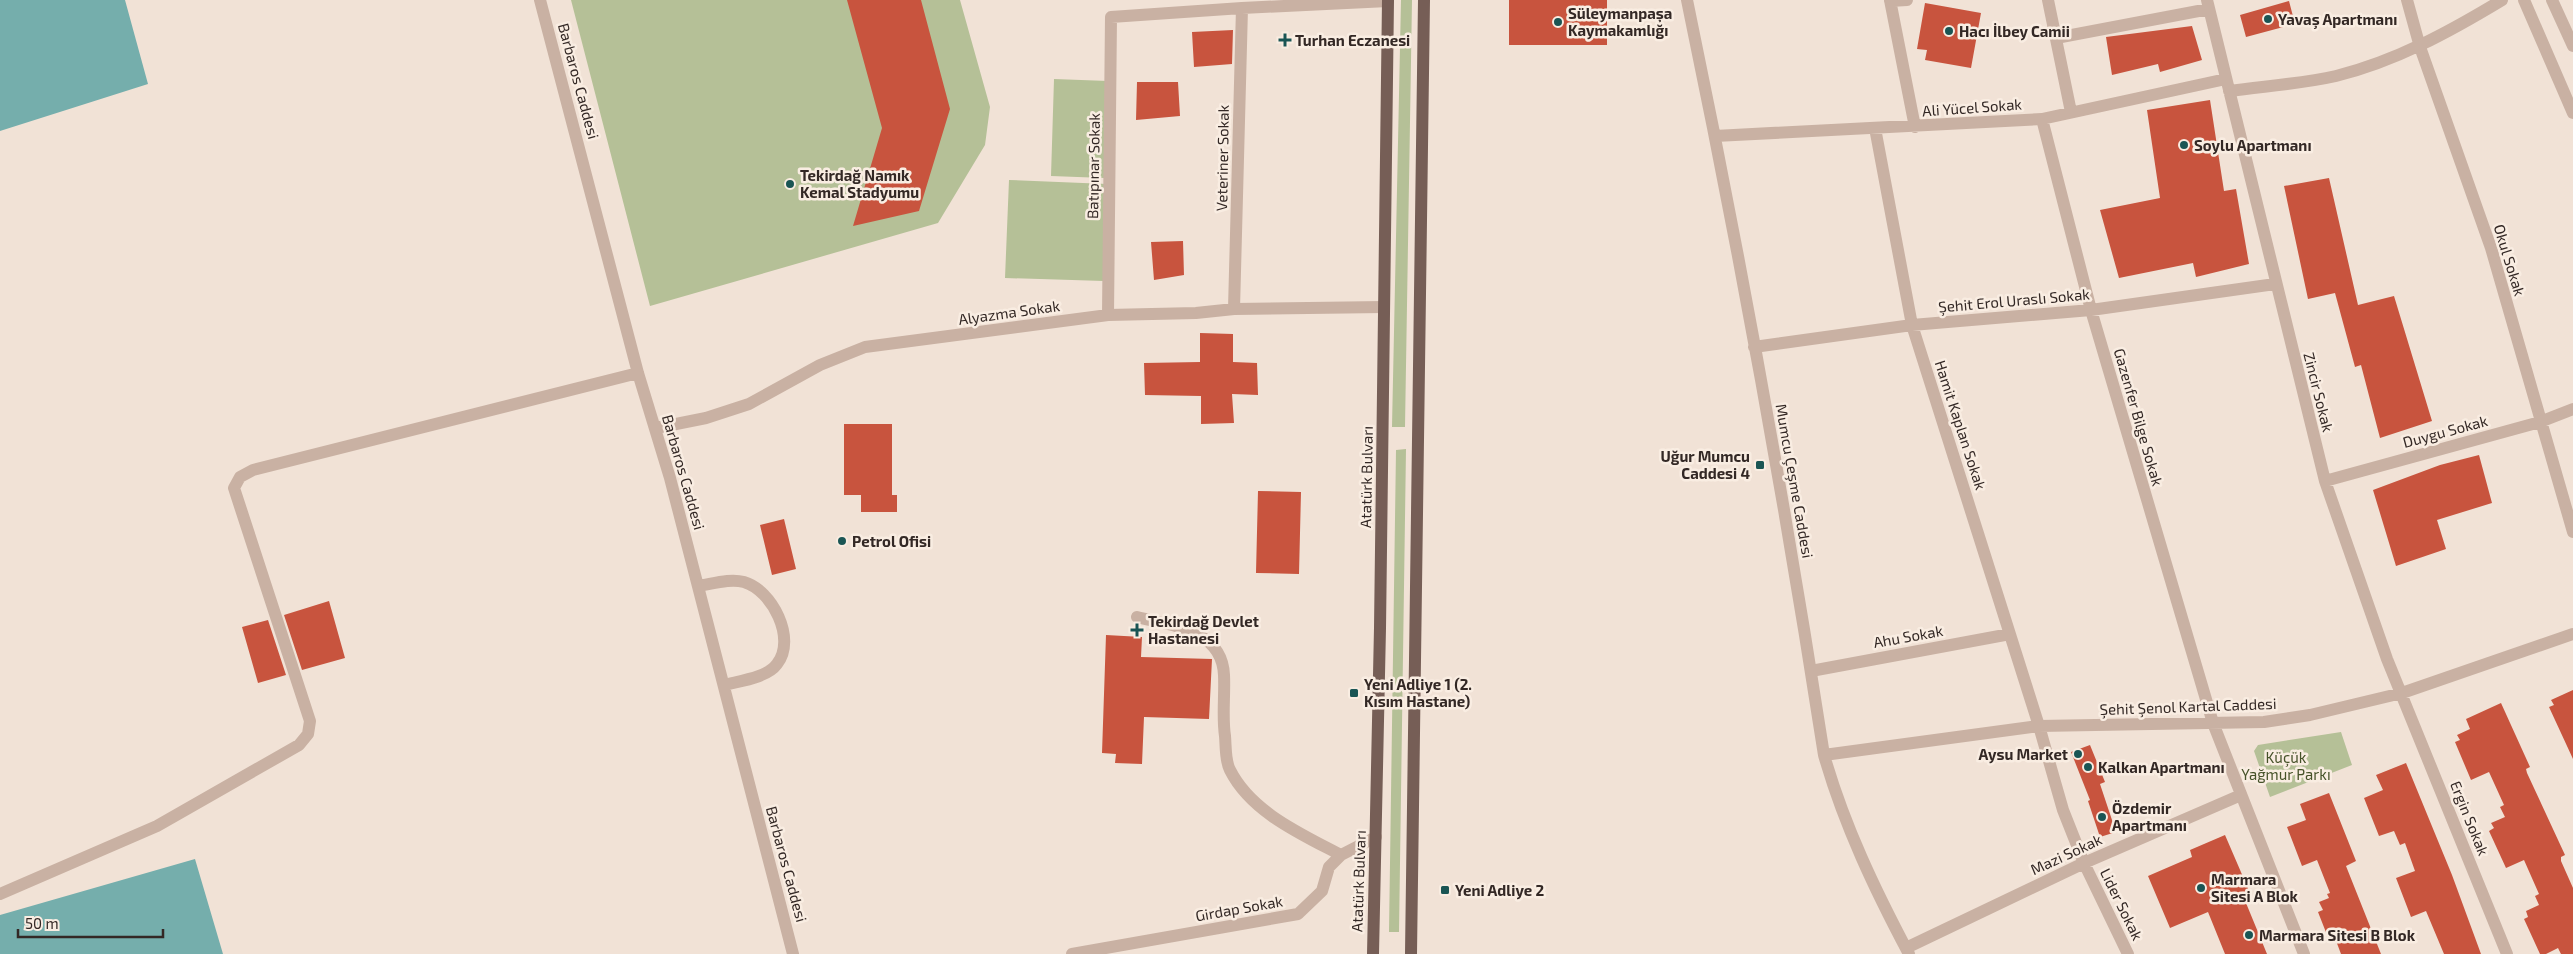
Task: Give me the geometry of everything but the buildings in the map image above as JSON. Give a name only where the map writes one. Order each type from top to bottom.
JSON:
[{"type":"main road","points":[[1411,954],[1424,0]]},
{"type":"main road","name":"Atatürk Bulvarı","points":[[1373,954],[1388,1]]},
{"type":"street","name":"Barbaros Caddesi","points":[[540,0],[638,373],[656,428],[794,954]]},
{"type":"street","name":"Mumcu Çeşme Caddesi","points":[[1686,0],[1715,136],[1777,465],[1824,755],[1837,800],[1854,844],[1908,951]]},
{"type":"street","points":[[1908,0],[1890,1],[1916,126]]},
{"type":"street","points":[[2048,0],[2071,112]]},
{"type":"street","name":"Okul Sokak","points":[[2407,0],[2420,47],[2491,248],[2573,532]]},
{"type":"street","name":"Ali Yücel Sokak","points":[[1715,136],[2042,119],[2071,112],[2228,85],[2335,76],[2381,62],[2420,47],[2502,0]]},
{"type":"street","points":[[2524,0],[2573,113]]},
{"type":"street","points":[[2552,0],[2573,46]]},
{"type":"street","points":[[1242,8],[1388,1]]},
{"type":"street","points":[[2056,38],[2208,5]]},
{"type":"street","name":"Zincir Sokak","points":[[2208,5],[2275,284],[2325,481],[2387,659],[2402,693]]},
{"type":"street","name":"Batıpınar Sokak","points":[[1108,315],[1111,17],[1242,8]]},
{"type":"street","name":"Veteriner Sokak","points":[[1234,309],[1242,8]]},
{"type":"street","name":"Gazenfer Bilge Sokak","points":[[2042,119],[2091,310],[2212,723],[2304,954]]},
{"type":"street","name":"Hamit Kaplan Sokak","points":[[1876,128],[1912,325],[2039,726]]},
{"type":"street","name":"Şehit Erol Uraslı Sokak","points":[[1754,347],[1912,325],[2091,310],[2275,284]]},
{"type":"street","name":"Alyazma Sokak","points":[[656,428],[706,418],[749,404],[820,365],[865,347],[1108,315],[1234,309],[1384,307]]},
{"type":"street","points":[[0,894],[157,826],[299,745],[308,734],[310,721],[234,488],[240,477],[253,470],[638,373]]},
{"type":"street","name":"Duygu Sokak","points":[[2325,481],[2540,422],[2573,409]]},
{"type":"street","points":[[698,586],[731,581],[744,582],[760,590],[774,607],[784,634],[784,651],[777,665],[760,675],[724,685]]},
{"type":"street","points":[[1137,618],[1195,632],[1215,647],[1224,673],[1223,726],[1229,769],[1246,794],[1289,827],[1341,855]]},
{"type":"street","name":"Ahu Sokak","points":[[1811,671],[2010,634]]},
{"type":"street","name":"Şehit Şenol Kartal Caddesi","points":[[1824,755],[2039,726],[2264,722],[2310,715],[2402,693],[2573,634]]},
{"type":"street","name":"Ergin Sokak","points":[[2402,693],[2507,954]]},
{"type":"street","name":"Lider Sokak","points":[[2039,726],[2063,810],[2084,862],[2128,954]]},
{"type":"street","name":"Mazi Sokak","points":[[1908,951],[2084,862],[2241,795]]},
{"type":"street","name":"Girdap Sokak","points":[[1072,954],[1298,914],[1322,891],[1329,867],[1341,855],[1376,836]]},
{"type":"green space","name":"Tekirdağ Namık Kemal Stadyumu","points":[[571,0],[960,0],[990,107],[985,145],[938,223],[650,306]]},
{"type":"green space","points":[[1401,0],[1412,0],[1405,427],[1392,427]]},
{"type":"green space","points":[[1054,79],[1108,81],[1104,178],[1051,176]]},
{"type":"green space","points":[[1009,180],[1107,184],[1104,281],[1005,278]]},
{"type":"green space","points":[[1406,449],[1399,932],[1389,932],[1396,450]]},
{"type":"green space","name":"Küçük Yağmur Parkı","points":[[2341,732],[2352,765],[2270,797],[2254,751],[2258,745]]},
{"type":"water","points":[[0,0],[125,0],[148,84],[0,131]]},
{"type":"water","points":[[195,859],[223,954],[0,954],[0,915]]},
{"type":"place","name":"Yavaş Apartmanı","points":[[2268,19]]},
{"type":"place","name":"Süleymanpaşa Kaymakamlığı","points":[[1558,22]]},
{"type":"place","name":"Hacı İlbey Camii","points":[[1949,31]]},
{"type":"place","name":"Turhan Eczanesi","points":[[1285,40]]},
{"type":"place","name":"Soylu Apartmanı","points":[[2184,145]]},
{"type":"place","name":"Tekirdağ Namık Kemal Stadyumu","points":[[790,184]]},
{"type":"place","name":"Uğur Mumcu Caddesi 4","points":[[1760,465]]},
{"type":"place","name":"Petrol Ofisi","points":[[842,541]]},
{"type":"place","name":"Tekirdağ Devlet Hastanesi","points":[[1137,630]]},
{"type":"place","name":"Yeni Adliye 1 (2. Kısım Hastane)","points":[[1354,693]]},
{"type":"place","name":"Aysu Market","points":[[2078,754]]},
{"type":"place","name":"Kalkan Apartmanı","points":[[2088,767]]},
{"type":"place","name":"Özdemir Apartmanı","points":[[2102,817]]},
{"type":"place","name":"Marmara Sitesi A Blok","points":[[2201,888]]},
{"type":"place","name":"Yeni Adliye 2","points":[[1445,890]]},
{"type":"place","name":"Marmara Sitesi B Blok","points":[[2249,935]]}]
